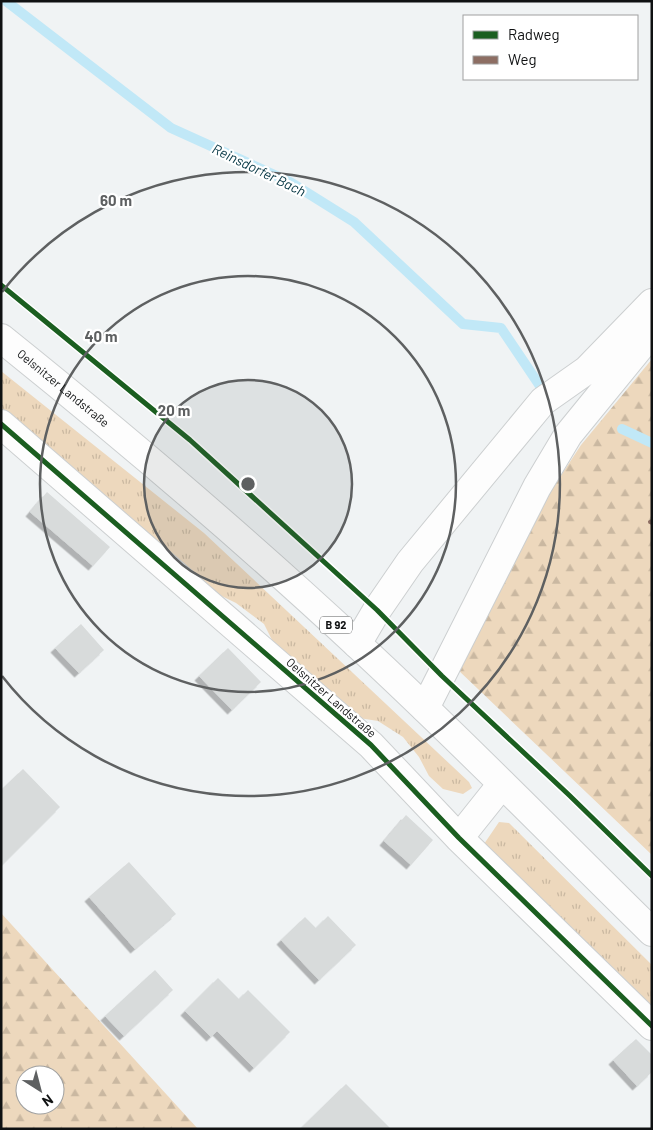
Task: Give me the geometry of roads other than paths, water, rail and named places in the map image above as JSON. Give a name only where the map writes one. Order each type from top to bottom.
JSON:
[{"type":"street","points":[[357,644],[377,610],[410,562],[543,401],[588,370],[652,303]]},
{"type":"street","points":[[425,708],[537,487],[568,435],[652,332]]},
{"type":"street","name":"Oelsnitzer Landstraße","points":[[1,338],[222,522],[357,644],[425,708],[652,932]]},
{"type":"street","name":"Oelsnitzer Landstraße","points":[[1,424],[371,745],[459,838],[652,1026]]},
{"type":"street","points":[[459,838],[502,784]]},
{"type":"waterway","name":"Reinsdorfer Bach","points":[[6,1],[171,128],[290,182],[354,222],[463,324],[501,328],[540,386]]},
{"type":"waterway","name":"Reinsdorfer Bach","points":[[622,429],[652,443]]}]
